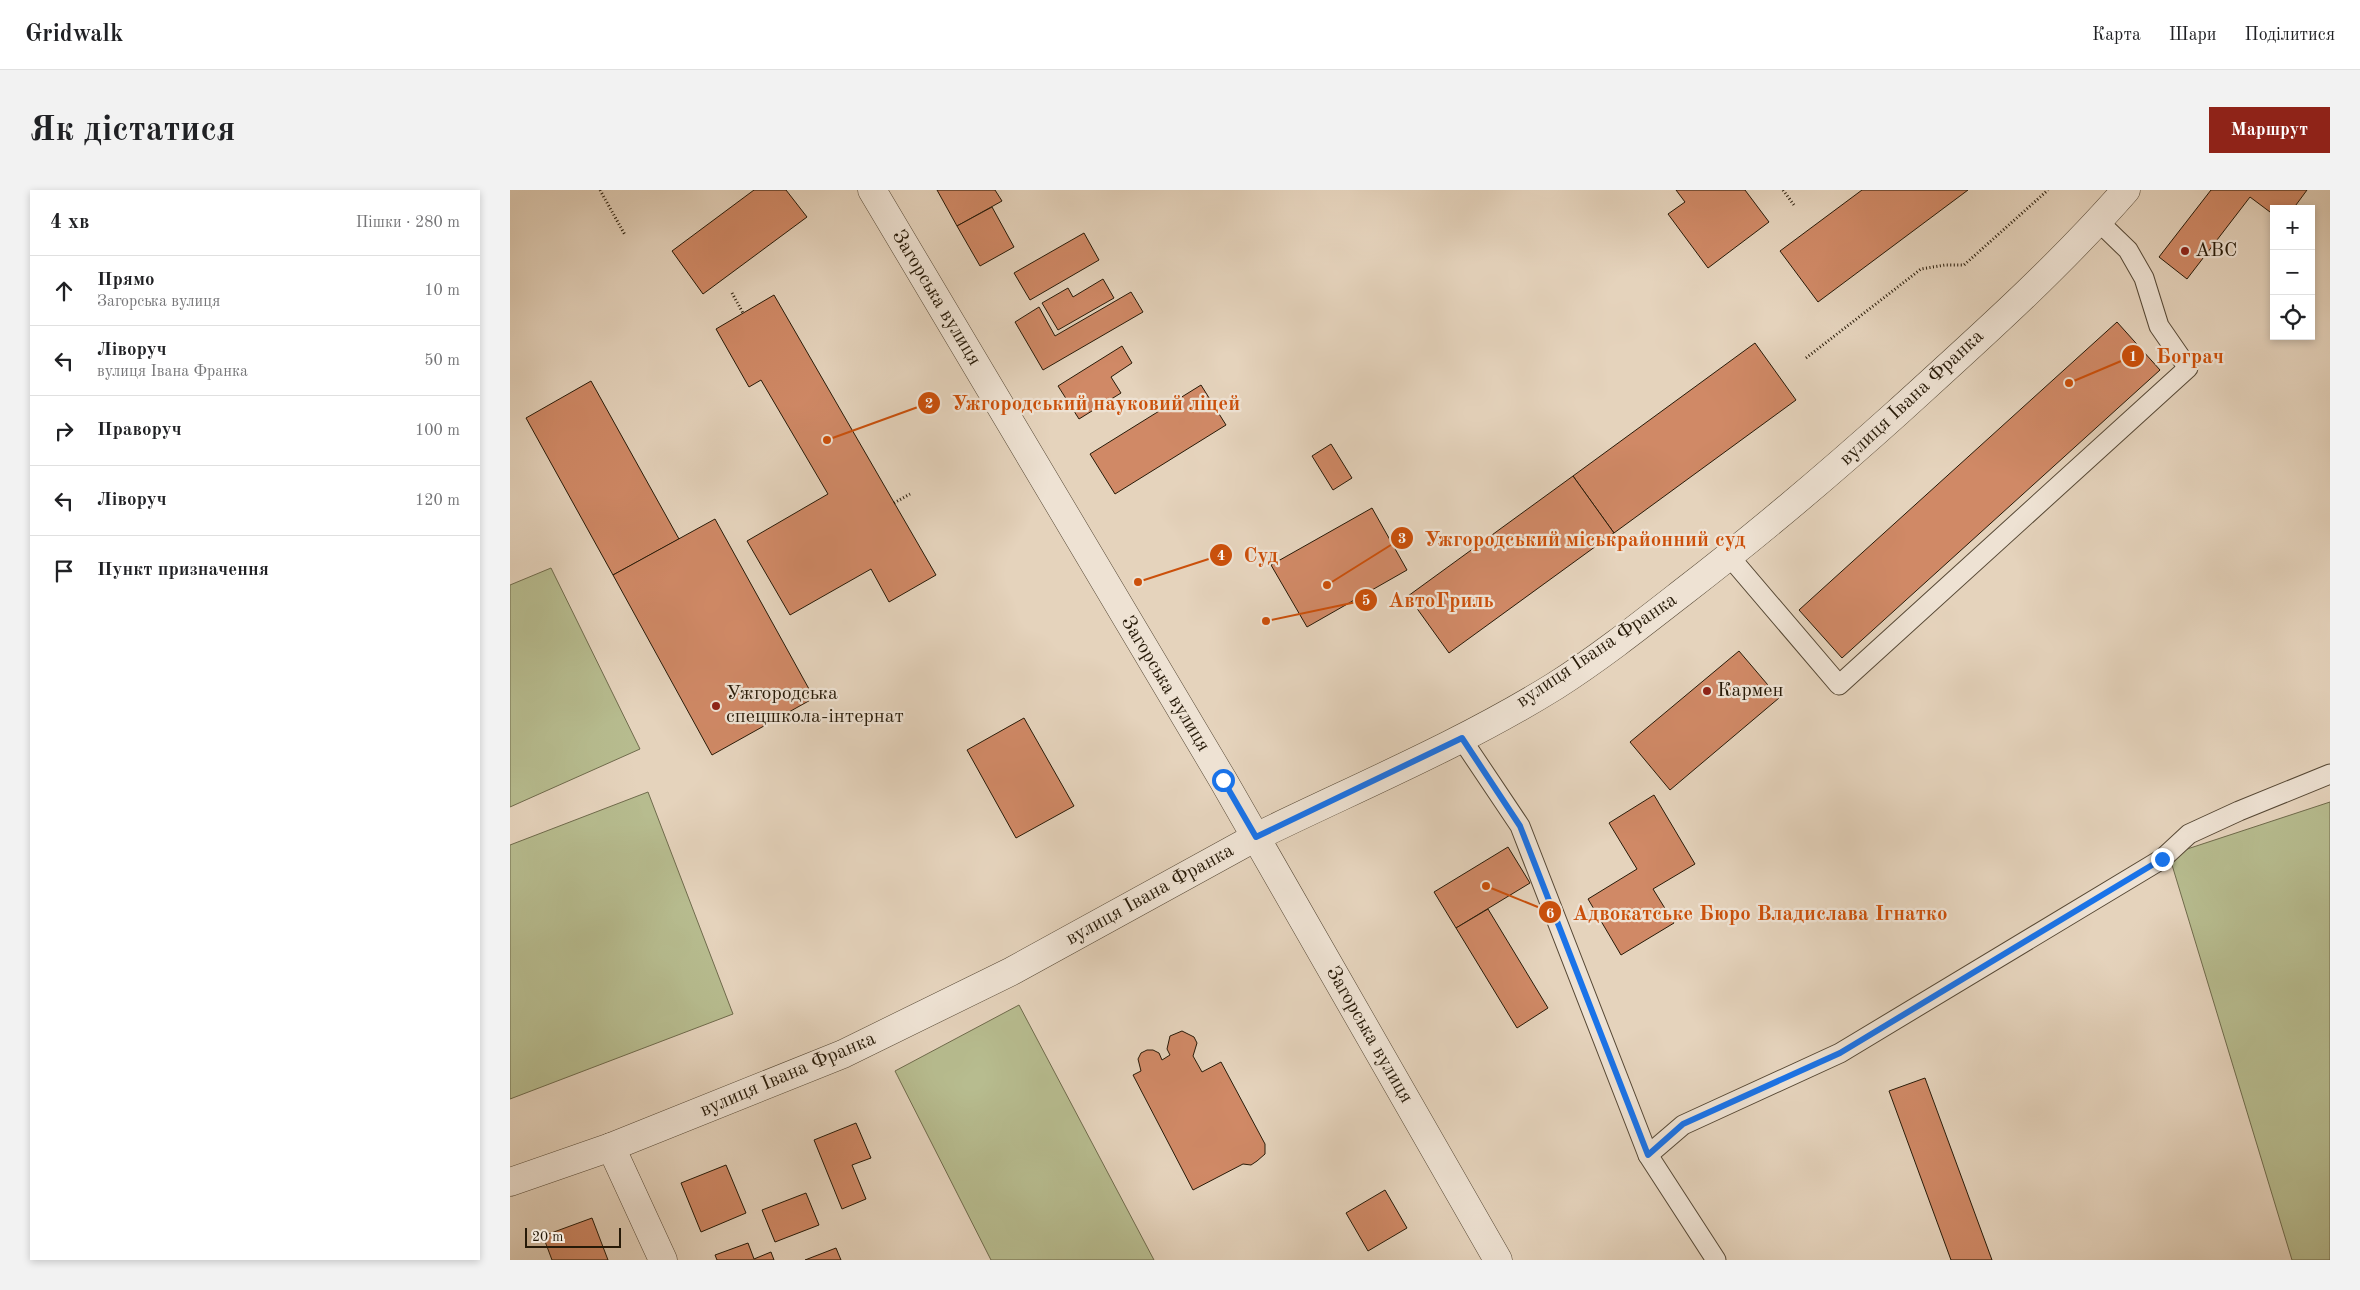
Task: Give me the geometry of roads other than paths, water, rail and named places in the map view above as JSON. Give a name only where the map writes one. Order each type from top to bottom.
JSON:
[{"type":"street","name":"Загорська вулиця","points":[[872,190],[1256,837],[1498,1260]]},
{"type":"street","name":"вулиця Івана Франка","points":[[510,1182],[611,1147],[843,1054],[1012,971],[1256,837],[1462,738],[1555,686],[1632,632],[1729,556],[1842,462],[1923,390],[2037,282],[2126,190]]},
{"type":"street","points":[[611,1147],[663,1260]]},
{"type":"lane","points":[[1729,556],[1839,685],[2188,368],[2159,326],[2144,278],[2128,250],[2098,221]]},
{"type":"lane","points":[[1462,738],[1520,826],[1648,1155],[1716,1260]]},
{"type":"lane","points":[[1648,1155],[1683,1124],[1840,1053],[2162,859],[2189,834],[2330,774]]},
{"type":"place","name":"ABC","points":[[2185,251]]},
{"type":"place","name":"Бограч","points":[[2069,383]]},
{"type":"place","name":"Ужгородський науковий ліцей","points":[[827,440]]},
{"type":"place","name":"Суд","points":[[1138,582]]},
{"type":"place","name":"Ужгородський міськрайонний суд","points":[[1327,585]]},
{"type":"place","name":"АвтоГриль","points":[[1266,621]]},
{"type":"place","name":"Кармен","points":[[1707,691]]},
{"type":"place","name":"Ужгородська спецшкола-інтернат","points":[[716,706]]},
{"type":"place","name":"Адвокатське Бюро Владислава Ігнатко","points":[[1486,886]]}]
